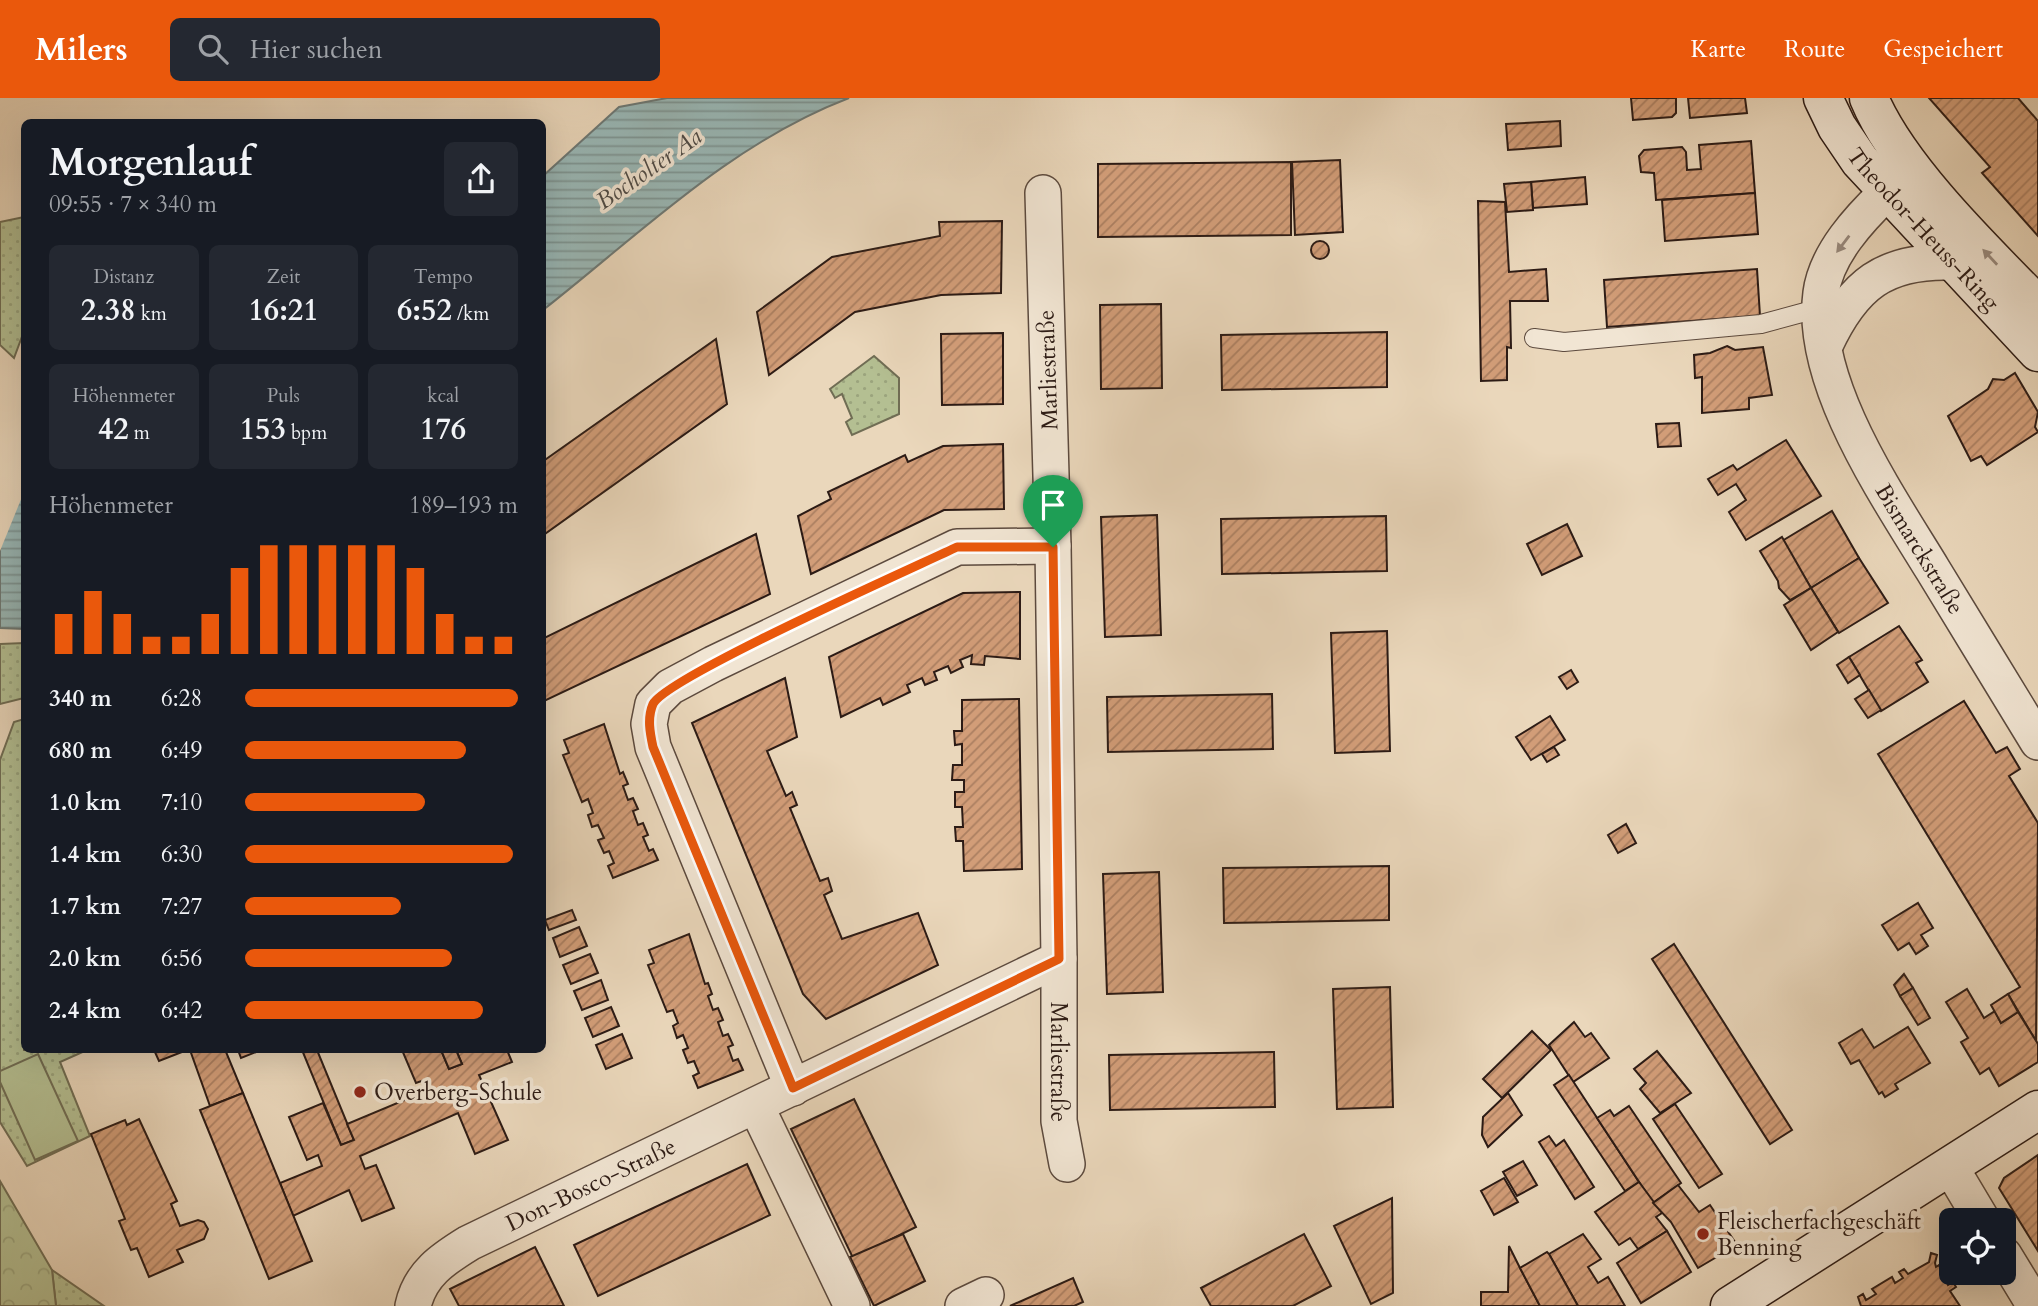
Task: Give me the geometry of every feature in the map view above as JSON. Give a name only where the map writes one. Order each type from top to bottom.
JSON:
[{"type":"main road","name":"Theodor-Heuss-Ring","points":[[1823,98],[1836,127],[1860,161],[2038,352]]},
{"type":"main road","name":"Theodor-Heuss-Ring","points":[[1869,98],[1902,152],[1938,200],[2038,306]]},
{"type":"main road","points":[[1748,1301],[2038,1110]]},
{"type":"street","name":"Bismarckstraße","points":[[1888,192],[1871,208],[1837,252],[1826,272],[1820,308],[1825,345],[1837,393],[1864,454],[2038,742]]},
{"type":"street","name":"Marliestraße","points":[[1043,193],[1053,547],[1059,1121],[1067,1164]]},
{"type":"street","points":[[1825,345],[1840,312],[1856,292],[1872,281],[1897,267],[1920,261],[1952,262]]},
{"type":"street","points":[[793,1088],[653,747],[649,724],[653,704],[670,687],[713,664],[957,547],[1053,547]]},
{"type":"street","name":"Marliestraße","points":[[793,1088],[1059,959]]},
{"type":"street","name":"Don-Bosco-Straße","points":[[414,1306],[416,1292],[436,1263],[469,1243],[793,1088]]},
{"type":"street","points":[[756,1106],[852,1306]]},
{"type":"street","points":[[1951,1168],[1975,1208]]},
{"type":"street","points":[[2016,1275],[2035,1306]]},
{"type":"lane","points":[[1534,338],[1564,341],[1760,324],[1820,308]]},
{"type":"green space","points":[[21,218],[21,339],[14,358],[0,345],[0,222]]},
{"type":"green space","points":[[874,356],[899,378],[899,414],[852,435],[846,422],[852,418],[842,394],[835,398],[830,389]]},
{"type":"green space","points":[[21,643],[21,699],[0,704],[0,644]]},
{"type":"green space","points":[[21,720],[21,1053],[80,1053],[60,1062],[90,1136],[27,1166],[0,1122],[0,760],[14,722]]},
{"type":"green space","points":[[38,1054],[78,1141],[35,1160],[0,1082],[0,1071]]},
{"type":"green space","points":[[0,1181],[52,1270],[56,1306],[0,1306]]},
{"type":"green space","points":[[52,1270],[104,1306],[56,1306]]},
{"type":"water","name":"Bocholter Aa","points":[[667,98],[849,98],[765,139],[726,165],[651,221],[546,308],[546,173],[619,107]]},
{"type":"water","points":[[0,496],[21,496],[21,629],[0,628]]},
{"type":"pier","points":[[21,492],[21,499],[0,551],[0,493]]},
{"type":"building","points":[[1631,98],[1676,98],[1676,113],[1672,117],[1633,120]]},
{"type":"building","points":[[1688,98],[1745,98],[1747,113],[1690,118]]},
{"type":"building","points":[[1929,98],[2018,98],[2038,121],[2038,236],[1982,173],[1990,167]]},
{"type":"building","points":[[1560,121],[1561,146],[1508,150],[1506,124]]},
{"type":"building","points":[[1751,141],[1755,193],[1656,200],[1654,173],[1641,172],[1639,156],[1644,150],[1682,147],[1686,152],[1687,170],[1701,169],[1699,145]]},
{"type":"building","points":[[1340,160],[1343,232],[1295,235],[1292,162]]},
{"type":"building","points":[[1291,162],[1291,235],[1098,237],[1098,164]]},
{"type":"building","points":[[1585,177],[1587,204],[1533,208],[1531,182]]},
{"type":"building","points":[[1531,182],[1533,210],[1507,212],[1504,184]]},
{"type":"building","points":[[1755,193],[1758,234],[1665,241],[1662,200]]},
{"type":"building","points":[[1478,201],[1505,202],[1509,272],[1546,269],[1548,301],[1510,301],[1511,348],[1507,347],[1507,380],[1481,381]]},
{"type":"building","points":[[1002,221],[1001,293],[941,295],[855,312],[769,375],[757,312],[832,257],[940,236],[939,222]]},
{"type":"building","points":[[1320,241],[1326,244],[1329,250],[1326,256],[1320,259],[1314,256],[1311,250],[1314,244]]},
{"type":"building","points":[[1757,269],[1760,316],[1607,327],[1604,280]]},
{"type":"building","points":[[1161,304],[1162,388],[1101,389],[1100,305]]},
{"type":"building","points":[[1387,332],[1387,387],[1222,390],[1221,335]]},
{"type":"building","points":[[1003,333],[1003,404],[942,405],[941,334]]},
{"type":"building","points":[[716,339],[727,404],[546,533],[546,459]]},
{"type":"building","points":[[1727,346],[1735,350],[1763,347],[1772,395],[1749,398],[1749,409],[1702,413],[1702,377],[1695,378],[1694,355],[1710,353]]},
{"type":"building","points":[[2015,373],[2038,412],[2035,427],[2038,432],[1987,465],[1981,456],[1971,461],[1948,416],[1988,389],[1993,379],[2004,380]]},
{"type":"building","points":[[1679,423],[1681,446],[1658,447],[1656,424]]},
{"type":"building","points":[[1786,440],[1821,496],[1746,540],[1729,512],[1746,500],[1736,484],[1718,495],[1708,479],[1733,465],[1737,470]]},
{"type":"building","points":[[1003,444],[1004,509],[944,510],[811,574],[798,516],[831,499],[828,492],[905,455],[908,462],[943,446]]},
{"type":"building","points":[[1832,511],[1859,558],[1811,588],[1782,541]]},
{"type":"building","points":[[1157,515],[1161,635],[1105,637],[1101,517]]},
{"type":"building","points":[[1386,516],[1387,571],[1222,574],[1221,519]]},
{"type":"building","points":[[1567,524],[1582,556],[1542,575],[1527,544]]},
{"type":"building","points":[[756,534],[770,594],[546,700],[546,637]]},
{"type":"building","points":[[1782,537],[1811,588],[1790,600],[1779,588],[1778,581],[1760,551]]},
{"type":"building","points":[[1859,558],[1888,603],[1839,633],[1811,588]]},
{"type":"building","points":[[1811,588],[1838,632],[1811,650],[1784,605]]},
{"type":"building","points":[[1020,592],[1020,659],[985,656],[984,665],[971,664],[972,655],[960,660],[963,667],[951,673],[948,666],[934,672],[937,680],[925,685],[922,678],[907,685],[910,692],[883,705],[880,698],[841,717],[829,657],[963,593]]},
{"type":"building","points":[[1899,626],[1922,660],[1916,663],[1928,682],[1881,711],[1849,657]]},
{"type":"building","points":[[1387,631],[1390,751],[1335,753],[1331,633]]},
{"type":"building","points":[[1849,657],[1860,675],[1848,683],[1837,665]]},
{"type":"building","points":[[1571,670],[1578,682],[1567,689],[1559,677]]},
{"type":"building","points":[[785,678],[797,737],[767,751],[786,796],[792,792],[797,805],[790,808],[820,881],[828,878],[832,891],[824,895],[842,939],[918,913],[938,965],[826,1019],[803,994],[692,723]]},
{"type":"building","points":[[1869,690],[1881,710],[1868,718],[1855,699]]},
{"type":"building","points":[[1272,694],[1273,749],[1108,752],[1107,697]]},
{"type":"building","points":[[1019,699],[1022,869],[964,871],[963,841],[956,841],[955,827],[963,827],[962,807],[955,807],[955,792],[964,792],[964,780],[952,780],[953,765],[962,765],[962,744],[955,745],[954,731],[962,731],[962,700]]},
{"type":"building","points":[[1964,701],[1996,753],[2007,747],[2020,769],[2009,776],[2038,823],[2036,1041],[2008,994],[2020,987],[1878,754]]},
{"type":"building","points":[[1550,716],[1565,740],[1531,760],[1516,737]]},
{"type":"building","points":[[604,724],[620,774],[623,772],[628,784],[623,786],[628,800],[633,798],[638,809],[633,811],[638,825],[643,823],[648,835],[643,837],[649,851],[653,849],[658,860],[613,878],[608,866],[614,863],[609,851],[604,853],[598,840],[604,838],[598,825],[592,827],[588,815],[593,813],[588,799],[582,802],[563,755],[569,753],[564,740]]},
{"type":"building","points":[[1554,747],[1559,755],[1547,762],[1542,754]]},
{"type":"building","points":[[1626,824],[1636,843],[1618,853],[1608,835]]},
{"type":"building","points":[[1389,866],[1389,920],[1224,923],[1223,868]]},
{"type":"building","points":[[1159,872],[1163,992],[1107,994],[1103,874]]},
{"type":"building","points":[[1918,903],[1933,928],[1921,935],[1928,946],[1916,954],[1909,943],[1898,950],[1882,925]]},
{"type":"building","points":[[572,910],[576,920],[549,930],[546,920]]},
{"type":"building","points":[[579,927],[587,946],[560,957],[553,938]]},
{"type":"building","points":[[689,934],[705,984],[708,983],[712,994],[708,996],[713,1010],[718,1008],[723,1020],[718,1022],[723,1036],[728,1034],[733,1045],[728,1047],[733,1061],[738,1059],[743,1070],[698,1088],[693,1076],[699,1073],[694,1061],[688,1063],[683,1050],[688,1048],[683,1035],[677,1038],[673,1026],[678,1023],[673,1010],[667,1012],[648,965],[654,963],[649,950]]},
{"type":"building","points":[[1674,944],[1792,1130],[1770,1144],[1652,959]]},
{"type":"building","points":[[590,954],[598,973],[571,984],[563,965]]},
{"type":"building","points":[[1904,974],[1913,988],[1900,996],[1894,985]]},
{"type":"building","points":[[601,980],[608,1000],[582,1010],[574,991]]},
{"type":"building","points":[[1390,987],[1393,1107],[1337,1109],[1333,989]]},
{"type":"building","points":[[1913,988],[1930,1018],[1918,1025],[1900,996]]},
{"type":"building","points":[[1967,989],[1984,1018],[1995,1011],[2001,1023],[2018,1012],[2038,1044],[2038,1062],[1999,1086],[1989,1068],[1980,1074],[1961,1042],[1968,1038],[1946,1002]]},
{"type":"building","points":[[2008,994],[2018,1012],[2001,1023],[1991,1005]]},
{"type":"building","points":[[611,1007],[619,1026],[593,1037],[585,1018]]},
{"type":"building","points":[[1574,1022],[1585,1037],[1591,1033],[1609,1058],[1573,1082],[1549,1045]]},
{"type":"building","points":[[1908,1027],[1930,1063],[1895,1084],[1898,1089],[1885,1097],[1882,1092],[1879,1094],[1859,1060],[1851,1064],[1839,1043],[1862,1029],[1874,1048]]},
{"type":"building","points":[[1532,1031],[1551,1050],[1502,1098],[1483,1079]]},
{"type":"building","points":[[622,1034],[632,1058],[606,1069],[596,1045]]},
{"type":"building","points":[[1657,1051],[1691,1093],[1660,1113],[1640,1089],[1646,1083],[1634,1069]]},
{"type":"building","points":[[1274,1052],[1275,1107],[1110,1110],[1109,1055]]},
{"type":"building","points":[[155,1053],[179,1053],[159,1061]]},
{"type":"building","points":[[191,1053],[226,1053],[243,1093],[210,1106]]},
{"type":"building","points":[[239,1053],[254,1053],[241,1058]]},
{"type":"building","points":[[303,1053],[318,1053],[354,1140],[341,1145]]},
{"type":"building","points":[[403,1053],[442,1053],[449,1069],[462,1064],[457,1053],[508,1053],[512,1062],[479,1075],[508,1140],[475,1154],[458,1113],[360,1156],[365,1169],[376,1165],[394,1208],[362,1221],[349,1190],[293,1216],[280,1183],[322,1166],[318,1155],[307,1160],[289,1117],[323,1103],[341,1145],[354,1140],[347,1124],[431,1089],[427,1079],[416,1083]]},
{"type":"building","points":[[442,1053],[457,1053],[462,1064],[449,1069]]},
{"type":"building","points":[[1569,1075],[1639,1182],[1625,1191],[1554,1085]]},
{"type":"building","points":[[243,1093],[312,1261],[269,1279],[200,1110]]},
{"type":"building","points":[[1508,1093],[1522,1115],[1488,1147],[1482,1135],[1483,1117]]},
{"type":"building","points":[[854,1099],[916,1227],[853,1258],[791,1129]]},
{"type":"building","points":[[1675,1104],[1722,1174],[1699,1188],[1653,1119]]},
{"type":"building","points":[[1629,1106],[1681,1183],[1653,1203],[1597,1118],[1610,1110],[1614,1116]]},
{"type":"building","points":[[139,1119],[177,1201],[171,1204],[180,1226],[198,1220],[204,1222],[208,1229],[204,1239],[177,1250],[183,1262],[149,1277],[137,1248],[131,1250],[119,1221],[125,1219],[91,1134],[125,1120],[127,1125]]},
{"type":"building","points":[[1549,1136],[1556,1146],[1564,1140],[1594,1187],[1575,1199],[1539,1142]]},
{"type":"building","points":[[2038,1155],[2038,1251],[2016,1215],[2016,1208],[2011,1208],[1999,1188],[2004,1178]]},
{"type":"building","points":[[1523,1161],[1537,1185],[1517,1196],[1503,1172]]},
{"type":"building","points":[[747,1164],[770,1215],[598,1296],[574,1245]]},
{"type":"building","points":[[1504,1178],[1518,1202],[1494,1215],[1481,1191]]},
{"type":"building","points":[[1639,1182],[1662,1213],[1656,1217],[1667,1231],[1638,1249],[1630,1238],[1619,1245],[1595,1212]]},
{"type":"building","name":"Fleischerfachgeschäft Benning","points":[[1678,1185],[1699,1212],[1710,1205],[1737,1245],[1698,1268],[1671,1222],[1653,1203]]},
{"type":"building","points":[[1392,1198],[1393,1293],[1371,1304],[1334,1226]]},
{"type":"building","points":[[1667,1231],[1691,1272],[1641,1303],[1617,1263]]},
{"type":"building","points":[[903,1234],[925,1281],[874,1306],[850,1257]]},
{"type":"building","points":[[1304,1234],[1331,1286],[1293,1306],[1211,1306],[1201,1288]]},
{"type":"building","points":[[1583,1234],[1601,1259],[1588,1267],[1598,1283],[1608,1277],[1625,1306],[1578,1306],[1549,1254]]},
{"type":"building","points":[[1509,1246],[1540,1306],[1481,1306],[1481,1292],[1508,1292]]},
{"type":"building","points":[[535,1247],[564,1306],[459,1306],[450,1289]]},
{"type":"building","points":[[1547,1252],[1578,1306],[1540,1306],[1520,1268]]},
{"type":"building","points":[[1931,1253],[1937,1255],[1935,1263],[1936,1267],[1939,1265],[1939,1285],[1955,1285],[1956,1287],[1950,1291],[1960,1306],[1861,1306],[1858,1297],[1863,1294],[1866,1300],[1876,1294],[1872,1289],[1892,1277],[1895,1283],[1903,1278],[1899,1272],[1904,1269],[1908,1274],[1929,1262]]},
{"type":"building","points":[[1073,1278],[1083,1302],[1074,1306],[1010,1306]]},
{"type":"place","name":"Overberg-Schule","points":[[360,1092]]},
{"type":"place","name":"Fleischerfachgeschäft Benning","points":[[1703,1234]]},
{"type":"route","points":[[957,547],[1053,547],[1059,959],[793,1088],[653,747],[649,724],[653,704],[670,687],[713,664],[957,547]]}]
